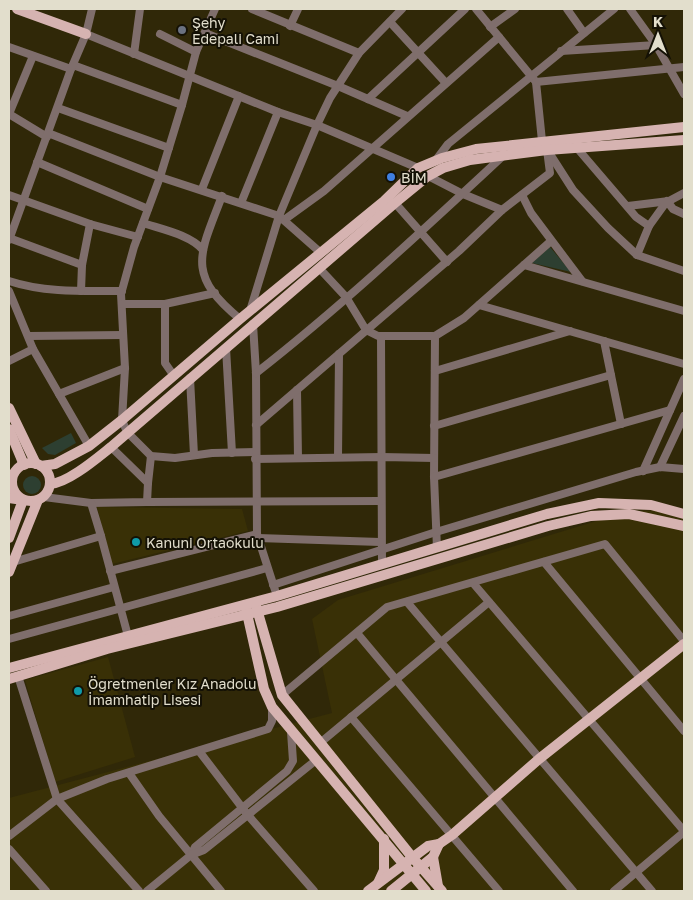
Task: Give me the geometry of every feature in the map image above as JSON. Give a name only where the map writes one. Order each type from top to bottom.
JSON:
[{"type":"main road","points":[[17,9],[86,34]]},
{"type":"main road","points":[[50,484],[57,484],[111,446],[428,176],[454,164],[544,146],[684,127]]},
{"type":"main road","points":[[23,500],[12,486],[11,475],[24,465],[55,464],[89,446],[402,185],[418,168],[476,149],[544,146],[577,148],[684,140]]},
{"type":"main road","points":[[9,408],[38,465],[48,474],[50,484],[41,498],[11,567]]},
{"type":"main road","points":[[9,429],[24,465]]},
{"type":"main road","points":[[9,498],[23,500],[41,498]]},
{"type":"main road","points":[[9,538],[23,500]]},
{"type":"main road","points":[[228,620],[276,596],[547,514],[599,502],[651,505],[684,514]]},
{"type":"main road","points":[[9,668],[128,636],[251,608],[277,607],[548,526],[591,516],[629,514],[684,526]]},
{"type":"main road","points":[[273,665],[268,622],[277,607]]},
{"type":"main road","points":[[251,608],[273,665],[282,695],[400,843],[413,875],[424,891]]},
{"type":"main road","points":[[251,608],[259,667]]},
{"type":"main road","points":[[13,678],[108,649],[236,619],[245,628],[272,707],[291,732],[384,839],[408,860],[421,868],[440,889]]},
{"type":"main road","points":[[400,843],[428,846],[439,844],[452,835],[539,759],[684,644]]},
{"type":"main road","points":[[378,883],[384,870],[384,839]]},
{"type":"main road","points":[[391,891],[433,857],[439,844]]},
{"type":"main road","points":[[368,891],[428,846]]},
{"type":"main road","points":[[433,857],[440,889]]},
{"type":"main road","points":[[397,891],[408,886],[424,891]]},
{"type":"street","points":[[82,265],[9,239],[72,67],[86,34],[92,9]]},
{"type":"street","points":[[134,54],[140,9]]},
{"type":"street","points":[[215,9],[196,52],[188,76],[182,105],[169,148],[138,237],[122,291],[125,368],[122,420],[127,432],[151,456],[175,458],[232,452],[255,456],[298,458],[434,458]]},
{"type":"street","points":[[290,26],[298,9]]},
{"type":"street","points":[[249,313],[317,125],[338,86],[359,53],[402,9]]},
{"type":"street","points":[[368,99],[465,9]]},
{"type":"street","points":[[256,425],[447,262],[502,210],[550,173],[533,79],[476,9]]},
{"type":"street","points":[[567,9],[584,32]]},
{"type":"street","points":[[435,162],[448,144],[533,79],[584,32],[614,9]]},
{"type":"street","points":[[630,9],[656,45],[684,94]]},
{"type":"street","points":[[258,10],[290,26],[359,53]]},
{"type":"street","points":[[490,26],[512,10]]},
{"type":"street","points":[[390,22],[445,82]]},
{"type":"street","points":[[205,33],[338,86],[407,116]]},
{"type":"street","points":[[86,34],[278,112],[317,125],[418,168]]},
{"type":"street","points":[[160,34],[196,52]]},
{"type":"street","points":[[282,218],[324,191],[445,82],[499,37]]},
{"type":"street","points":[[561,52],[656,45]]},
{"type":"street","points":[[9,47],[182,105]]},
{"type":"street","points":[[32,56],[9,114],[47,135],[160,177],[202,189],[282,218],[321,253]]},
{"type":"street","points":[[533,79],[684,67]]},
{"type":"street","points":[[202,189],[240,96]]},
{"type":"street","points":[[58,108],[169,148]]},
{"type":"street","points":[[241,203],[278,112]]},
{"type":"street","points":[[544,146],[573,190],[608,228],[637,255],[684,271]]},
{"type":"street","points":[[577,148],[628,206],[636,218],[648,226]]},
{"type":"street","points":[[256,373],[316,325],[423,232],[505,154]]},
{"type":"street","points":[[37,162],[148,208]]},
{"type":"street","points":[[428,176],[462,194],[502,210]]},
{"type":"street","points":[[628,206],[667,201],[684,193]]},
{"type":"street","points":[[9,195],[90,224],[138,237]]},
{"type":"street","points":[[222,196],[203,250],[201,272],[228,309],[240,319]]},
{"type":"street","points":[[522,196],[551,241],[582,281]]},
{"type":"street","points":[[637,255],[648,226],[667,201]]},
{"type":"street","points":[[667,201],[673,209],[684,214]]},
{"type":"street","points":[[395,203],[423,232],[447,262]]},
{"type":"street","points":[[143,223],[184,237],[203,250]]},
{"type":"street","points":[[80,291],[82,265],[90,224]]},
{"type":"street","points":[[319,268],[346,297],[366,330],[381,336],[435,336],[464,318],[551,241]]},
{"type":"street","points":[[524,265],[684,310]]},
{"type":"street","points":[[9,281],[23,286],[80,291],[122,291]]},
{"type":"street","points":[[9,291],[33,349],[89,446]]},
{"type":"street","points":[[122,304],[165,304],[215,292]]},
{"type":"street","points":[[165,304],[165,362],[174,376]]},
{"type":"street","points":[[479,305],[684,364]]},
{"type":"street","points":[[253,324],[256,373],[255,456],[258,536],[276,596]]},
{"type":"street","points":[[435,371],[570,331]]},
{"type":"street","points":[[29,336],[123,334]]},
{"type":"street","points":[[381,336],[382,457],[380,546],[382,564]]},
{"type":"street","points":[[435,336],[434,478],[437,548]]},
{"type":"street","points":[[604,341],[621,424]]},
{"type":"street","points":[[226,348],[232,452]]},
{"type":"street","points":[[9,361],[33,349]]},
{"type":"street","points":[[338,457],[339,354]]},
{"type":"street","points":[[58,394],[125,368]]},
{"type":"street","points":[[434,426],[611,375]]},
{"type":"street","points":[[190,378],[194,455]]},
{"type":"street","points":[[643,471],[684,379]]},
{"type":"street","points":[[297,390],[298,458]]},
{"type":"street","points":[[434,478],[670,410]]},
{"type":"street","points":[[660,466],[684,416]]},
{"type":"street","points":[[111,446],[148,484]]},
{"type":"street","points":[[148,502],[151,456]]},
{"type":"street","points":[[273,585],[380,546],[436,532],[660,466],[684,469]]},
{"type":"street","points":[[41,498],[91,503],[381,501]]},
{"type":"street","points":[[91,503],[128,636]]},
{"type":"street","points":[[11,567],[101,536]]},
{"type":"street","points":[[110,572],[258,536],[380,546]]},
{"type":"street","points":[[282,695],[387,607],[605,544],[684,644]]},
{"type":"street","points":[[544,562],[684,731]]},
{"type":"street","points":[[9,639],[267,568]]},
{"type":"street","points":[[473,583],[684,832],[614,891]]},
{"type":"street","points":[[9,616],[114,587]]},
{"type":"street","points":[[407,602],[652,891]]},
{"type":"street","points":[[320,743],[489,602]]},
{"type":"street","points":[[358,633],[573,891]]},
{"type":"street","points":[[13,678],[56,799],[139,891]]},
{"type":"street","points":[[9,836],[56,799],[129,773],[268,729],[272,722],[272,707]]},
{"type":"street","points":[[351,717],[499,891]]},
{"type":"street","points":[[148,891],[191,855],[204,850],[287,771],[293,761],[291,732]]},
{"type":"street","points":[[199,751],[245,811],[314,891]]},
{"type":"street","points":[[245,811],[316,760]]},
{"type":"street","points":[[129,773],[159,816],[221,891]]},
{"type":"street","points":[[9,849],[46,891]]},
{"type":"shaded area","points":[[97,507],[242,509],[248,531],[112,564]]},
{"type":"shaded area","points":[[684,509],[684,891],[9,891],[9,798],[332,713],[312,619],[338,600],[603,519],[641,511]]},
{"type":"shaded area","points":[[108,657],[135,757],[55,782],[25,680]]},
{"type":"green space","points":[[550,247],[571,272],[532,263]]},
{"type":"green space","points":[[71,433],[76,443],[55,455],[48,454],[42,448]]},
{"type":"green space","points":[[28,476],[36,476],[41,481],[39,492],[28,494],[23,489],[23,481]]},
{"type":"place","name":"Şehy Edepali Cami","points":[[182,30]]},
{"type":"place","name":"BİM","points":[[391,177]]},
{"type":"place","name":"Kanuni Ortaokulu","points":[[136,542]]},
{"type":"place","name":"Öğretmenler Kız Anadolu İmamhatip Lisesi","points":[[78,691]]}]
